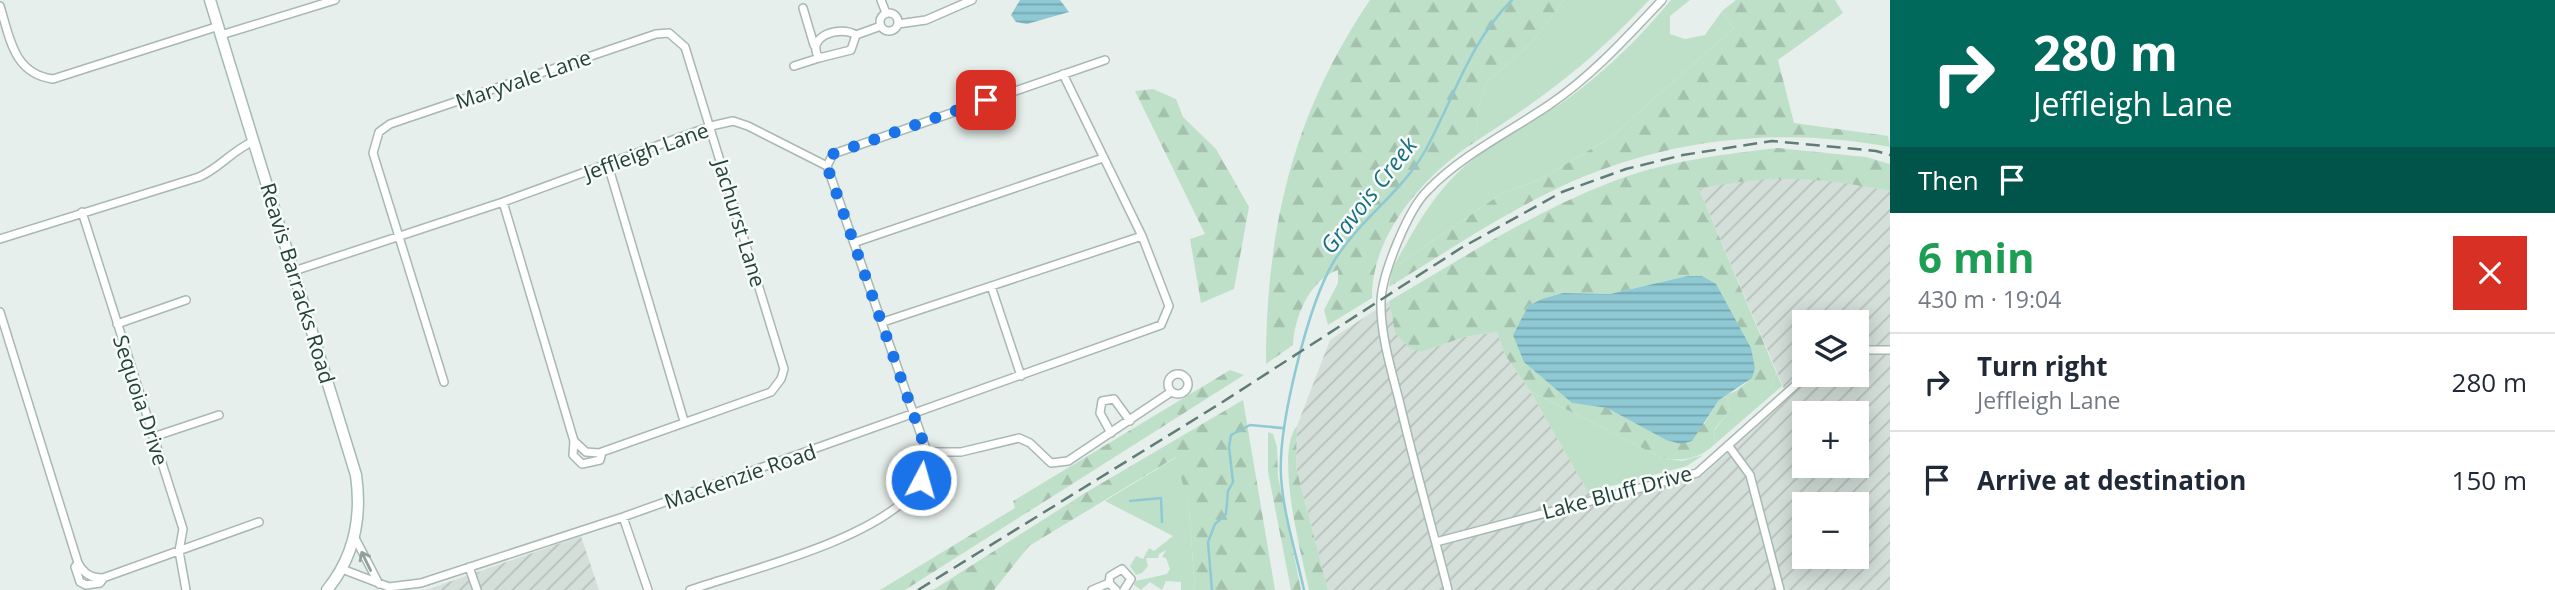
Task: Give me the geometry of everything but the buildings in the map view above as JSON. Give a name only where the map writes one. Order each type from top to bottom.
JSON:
[{"type":"main road","name":"Reavis Barracks Road","points":[[210,0],[356,475],[359,507],[354,536],[342,569]]},
{"type":"main road","points":[[327,590],[342,569]]},
{"type":"street","points":[[0,6],[16,57],[34,75],[53,79],[335,0]]},
{"type":"street","points":[[881,0],[886,13]]},
{"type":"street","points":[[814,45],[819,37],[842,30],[856,34],[881,26],[890,31],[898,24],[926,20],[972,0]]},
{"type":"street","points":[[1448,590],[1396,387],[1381,304],[1382,282],[1401,235],[1426,191],[1462,161],[1551,104],[1586,77],[1662,0]]},
{"type":"street","points":[[803,8],[819,58]]},
{"type":"street","points":[[886,13],[897,16],[898,24]]},
{"type":"street","points":[[881,26],[881,17],[886,13]]},
{"type":"street","name":"Jachurst Lane","points":[[669,33],[685,47],[784,369],[781,379],[771,392],[684,421]]},
{"type":"street","name":"Maryvale Lane","points":[[400,237],[373,153],[379,132],[390,124],[656,34],[669,33]]},
{"type":"street","points":[[794,66],[851,50],[856,34]]},
{"type":"street","points":[[690,590],[844,538],[902,502],[921,480],[927,453],[856,242],[827,166],[833,154],[1105,60]]},
{"type":"street","points":[[883,322],[1142,236],[1063,74]]},
{"type":"street","name":"Jeffleigh Lane","points":[[294,271],[503,202],[711,126],[733,121],[748,125],[827,166]]},
{"type":"street","points":[[0,239],[208,173],[234,149],[254,141]]},
{"type":"street","points":[[856,242],[1103,158]]},
{"type":"street","points":[[574,441],[586,452],[602,452],[684,421],[608,165]]},
{"type":"street","points":[[503,202],[574,441],[573,455],[582,464],[600,460],[602,452]]},
{"type":"street","name":"Sequoia Drive","points":[[82,212],[183,529],[179,551],[186,590]]},
{"type":"street","name":"Mackenzie Road","points":[[342,569],[379,585],[403,587],[623,517],[1161,324],[1169,306],[1142,236]]},
{"type":"street","points":[[400,237],[444,382]]},
{"type":"street","points":[[991,286],[1021,376]]},
{"type":"street","points":[[117,324],[186,300]]},
{"type":"street","points":[[0,312],[78,563],[85,574],[103,578],[259,522]]},
{"type":"street","points":[[1869,350],[1890,350]]},
{"type":"street","name":"Lake Bluff Drive","points":[[1436,542],[1697,473],[1793,387]]},
{"type":"street","points":[[927,453],[961,452],[1019,438],[1030,443],[1051,463],[1060,463],[1130,421],[1171,392]]},
{"type":"street","points":[[1111,433],[1100,413],[1102,401],[1114,399],[1130,421]]},
{"type":"street","points":[[153,437],[219,415]]},
{"type":"street","points":[[1728,445],[1750,475],[1780,590]]},
{"type":"street","points":[[623,517],[648,590]]},
{"type":"street","points":[[354,536],[379,585]]},
{"type":"street","points":[[78,563],[75,567],[80,582],[86,585],[100,583],[103,578]]},
{"type":"street","points":[[469,567],[477,590]]},
{"type":"street","points":[[1110,583],[1112,572],[1125,570],[1131,579],[1124,590]]},
{"type":"street","points":[[1093,590],[1110,583]]},
{"type":"street","points":[[1110,583],[1116,590]]},
{"type":"shaded area","points":[[1751,178],[1827,178],[1890,191],[1890,590],[1328,590],[1296,467],[1297,426],[1330,340],[1389,301],[1395,333],[1422,352],[1464,337],[1497,332],[1505,355],[1530,391],[1596,505],[1702,476],[1788,398],[1699,189]]},
{"type":"shaded area","points":[[581,536],[599,590],[426,590]]},
{"type":"green space","points":[[1370,0],[1564,0],[1533,41],[1486,83],[1479,106],[1475,142],[1438,171],[1404,208],[1381,252],[1374,275],[1372,298],[1328,325],[1324,310],[1338,283],[1338,270],[1328,275],[1319,282],[1305,301],[1293,345],[1266,364],[1271,266],[1289,174],[1303,129],[1321,86],[1343,43]]},
{"type":"green space","points":[[1564,0],[1649,0],[1588,60],[1475,142],[1479,106],[1486,83],[1533,41]]},
{"type":"green space","points":[[1671,0],[1690,0],[1670,16],[1670,34],[1685,39],[1705,35],[1722,11],[1734,28],[1611,137],[1541,179],[1501,194],[1392,269],[1424,214],[1454,176],[1491,146],[1557,106],[1598,75],[1624,52]]},
{"type":"green space","points":[[1736,0],[1835,0],[1843,13],[1778,60],[1794,123],[1888,136],[1890,147],[1846,140],[1757,138],[1713,142],[1627,161],[1585,176],[1524,205],[1389,287],[1392,269],[1501,194],[1541,179],[1611,137],[1734,28],[1722,11]]},
{"type":"green space","points":[[1153,89],[1176,99],[1183,117],[1216,149],[1249,207],[1234,289],[1201,303],[1190,239],[1205,234],[1135,91]]},
{"type":"green space","points":[[1777,148],[1866,157],[1890,164],[1890,191],[1795,179],[1749,181],[1699,189],[1776,372],[1773,384],[1743,410],[1736,391],[1751,377],[1754,361],[1735,323],[1702,276],[1687,276],[1610,294],[1563,293],[1528,306],[1513,335],[1537,373],[1572,403],[1607,408],[1666,440],[1704,424],[1719,400],[1726,395],[1730,410],[1714,430],[1715,444],[1697,456],[1684,459],[1662,458],[1530,391],[1505,355],[1497,332],[1464,337],[1422,352],[1409,348],[1395,333],[1389,301],[1504,233],[1564,203],[1625,177],[1662,166]]},
{"type":"green space","points":[[1230,370],[1244,375],[905,590],[880,590],[1015,508],[1013,501]]},
{"type":"green space","points":[[1776,372],[1782,386],[1715,444],[1714,431],[1730,410],[1726,395],[1736,391],[1743,409],[1773,384]]},
{"type":"green space","points":[[1530,391],[1662,458],[1682,461],[1703,455],[1687,466],[1588,492]]},
{"type":"green space","points":[[1243,400],[1275,590],[1195,590],[1189,509],[1176,457],[1029,546],[994,590],[933,590],[1085,493]]},
{"type":"green space","points":[[1297,426],[1296,467],[1328,590],[1309,590],[1296,530],[1288,458],[1291,439]]},
{"type":"green space","points":[[1268,432],[1273,434],[1277,447],[1278,476],[1301,590],[1291,590],[1268,472]]},
{"type":"green space","points":[[1177,457],[1189,509],[1195,590],[1181,590],[1181,582],[1166,581],[1162,590],[1150,582],[1141,590],[1134,585],[1136,581],[1167,574],[1170,569],[1166,558],[1162,557],[1166,550],[1159,554],[1158,558],[1146,558],[1148,566],[1142,573],[1136,575],[1130,566],[1136,556],[1143,559],[1149,548],[1154,551],[1173,536],[1105,501]]},
{"type":"water","points":[[1020,0],[1060,0],[1069,12],[1027,24],[1016,22],[1011,15]]},
{"type":"water","points":[[1687,276],[1702,276],[1716,284],[1751,348],[1755,368],[1752,378],[1719,400],[1692,441],[1681,444],[1666,440],[1607,408],[1572,403],[1524,362],[1513,335],[1528,306],[1563,293],[1610,294]]},
{"type":"waterway","name":"Gravois Creek","points":[[1304,590],[1284,504],[1281,454],[1290,397],[1314,306],[1324,281],[1344,246],[1416,166],[1473,52],[1497,16],[1512,0]]},
{"type":"waterway","points":[[1212,590],[1208,542],[1215,524],[1226,514],[1228,491],[1233,482],[1229,447],[1231,435],[1250,425],[1282,428]]},
{"type":"waterway","points":[[1130,501],[1161,498],[1162,522]]},
{"type":"railway","points":[[918,590],[1221,403],[1461,248],[1562,192],[1626,169],[1683,155],[1772,141],[1876,151],[1890,155]]},
{"type":"route","points":[[921,480],[927,453],[856,242],[827,166],[833,154],[986,100]]}]
